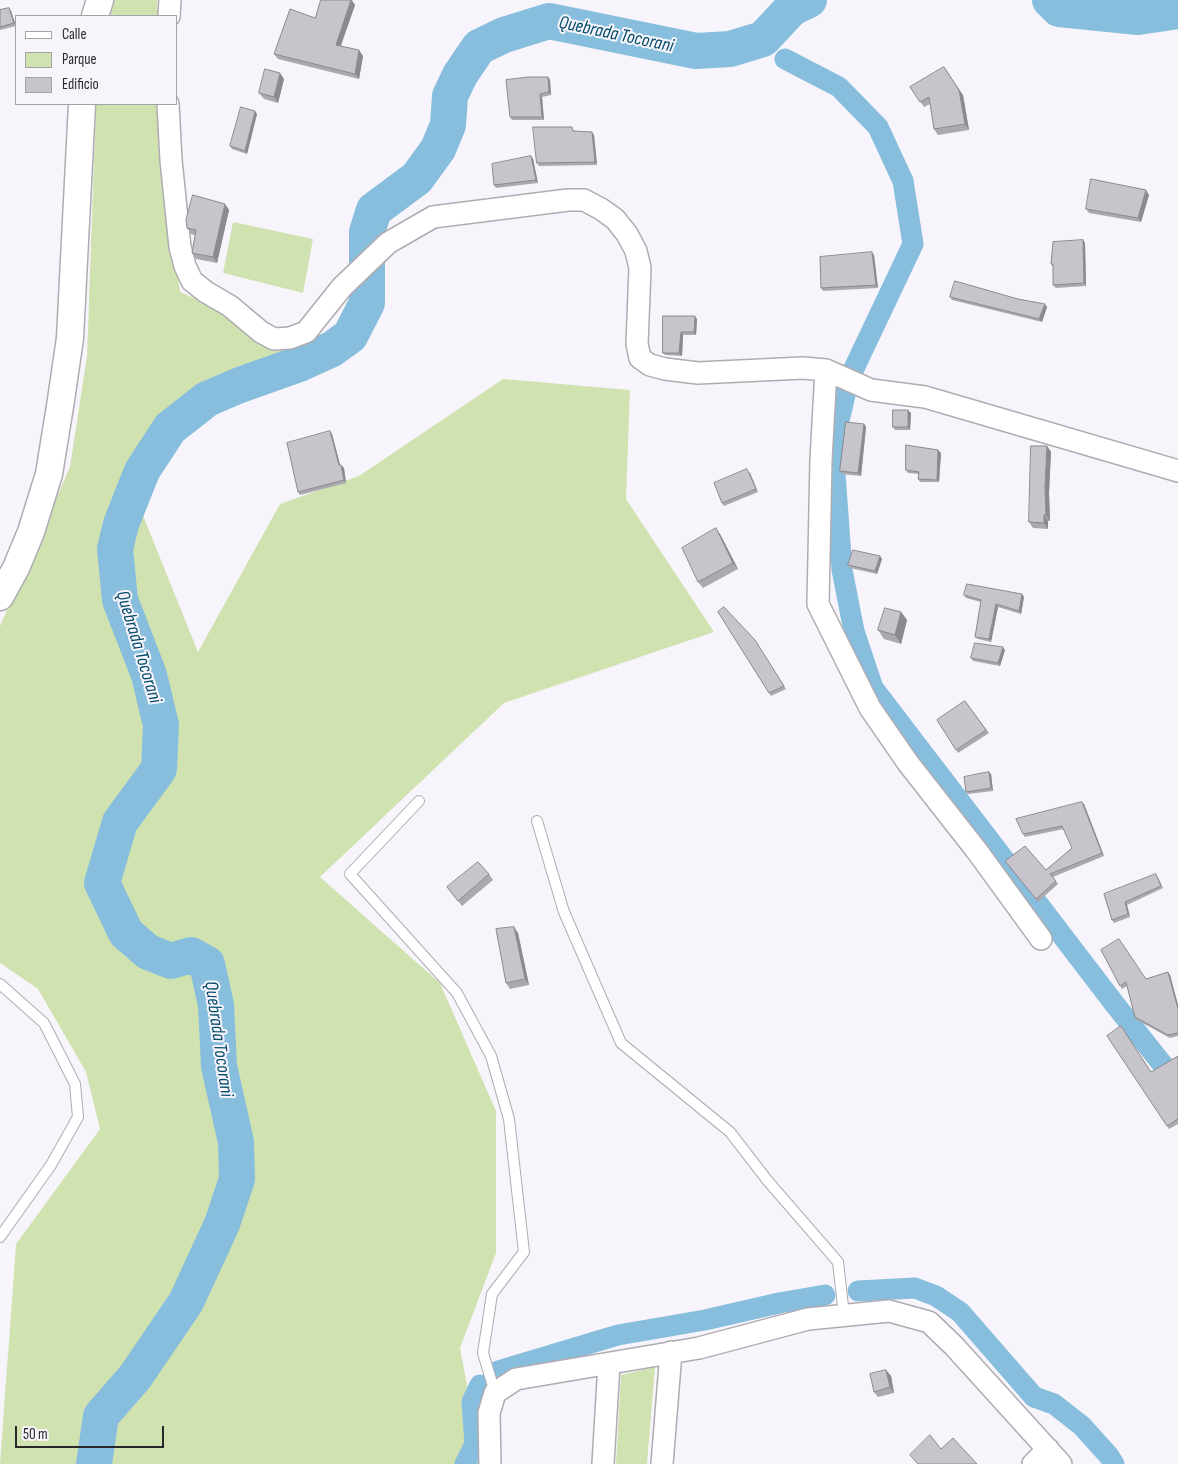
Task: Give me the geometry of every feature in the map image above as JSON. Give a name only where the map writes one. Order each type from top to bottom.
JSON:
[{"type":"street","points":[[95,15],[100,0]]},
{"type":"street","points":[[169,15],[170,0]]},
{"type":"street","points":[[0,596],[16,568],[32,532],[49,474],[60,410],[70,338],[82,105]]},
{"type":"street","points":[[168,105],[170,160],[180,247],[185,266],[192,281],[230,306],[261,332],[274,339],[290,338],[306,332],[342,286],[388,243],[433,217],[568,200],[584,200],[601,208],[615,219],[627,234],[636,251],[640,268],[637,344],[640,358],[650,365],[698,373],[803,368],[826,370],[871,390],[925,397],[1178,471]]},
{"type":"street","points":[[826,370],[821,460],[818,604],[870,708],[908,763],[977,851],[1041,938]]},
{"type":"street","points":[[490,1464],[489,1414],[495,1393],[516,1379],[699,1348],[808,1319],[889,1311],[929,1322],[954,1346],[1047,1459]]},
{"type":"street","points":[[662,1464],[671,1352]]},
{"type":"street","points":[[603,1464],[609,1364]]},
{"type":"lane","points":[[419,801],[350,874],[457,993],[490,1056],[509,1119],[524,1252],[492,1294],[483,1353],[495,1393]]},
{"type":"lane","points":[[538,821],[564,912],[621,1043],[730,1132],[767,1180],[838,1262],[844,1315]]},
{"type":"lane","points":[[0,984],[44,1023],[75,1084],[78,1117],[51,1165],[0,1237]]},
{"type":"green space","points":[[114,0],[157,0],[158,15],[109,15]]},
{"type":"green space","points":[[96,105],[162,105],[167,201],[180,292],[320,353],[261,373],[228,388],[191,416],[163,459],[142,513],[198,652],[280,504],[359,476],[503,379],[630,390],[626,499],[714,632],[504,703],[320,877],[440,983],[496,1111],[496,1253],[460,1348],[482,1464],[0,1464],[16,1244],[100,1129],[86,1072],[38,989],[0,963],[0,626],[70,467],[87,356]]},
{"type":"green space","points":[[233,222],[313,239],[303,293],[223,273]]},
{"type":"green space","points":[[655,1367],[647,1464],[616,1464],[621,1375]]},
{"type":"building","points":[[321,0],[351,0],[336,45],[359,50],[355,74],[274,54],[290,9],[315,18]]},
{"type":"building","points":[[9,8],[14,23],[0,27],[0,10]]},
{"type":"building","points":[[944,67],[959,90],[965,124],[934,129],[929,97],[920,102],[910,87]]},
{"type":"building","points":[[265,69],[280,73],[274,97],[259,93]]},
{"type":"building","points":[[548,77],[549,92],[540,94],[542,117],[510,117],[506,80]]},
{"type":"building","points":[[241,107],[255,111],[245,151],[230,146]]},
{"type":"building","points":[[533,127],[572,127],[573,131],[592,132],[595,162],[537,163]]},
{"type":"building","points":[[531,156],[536,180],[494,185],[492,164]]},
{"type":"building","points":[[1091,179],[1146,190],[1138,218],[1086,209]]},
{"type":"building","points":[[193,195],[225,204],[213,257],[192,253],[196,230],[187,228],[186,220]]},
{"type":"building","points":[[1083,240],[1084,283],[1053,285],[1053,264],[1051,264],[1053,242]]},
{"type":"building","points":[[872,252],[876,285],[821,288],[820,257]]},
{"type":"building","points":[[955,281],[1018,299],[1045,304],[1039,319],[950,297]]},
{"type":"building","points":[[663,316],[695,316],[694,332],[681,332],[679,353],[663,353]]},
{"type":"building","points":[[893,410],[908,410],[908,427],[893,427]]},
{"type":"building","points":[[846,422],[864,424],[858,473],[840,471]]},
{"type":"building","points":[[330,431],[344,480],[298,492],[287,443]]},
{"type":"building","points":[[906,445],[938,450],[937,480],[918,479],[919,472],[906,470]]},
{"type":"building","points":[[1031,446],[1047,446],[1046,515],[1044,515],[1044,523],[1029,522]]},
{"type":"building","points":[[747,469],[756,489],[722,503],[714,483]]},
{"type":"building","points":[[716,528],[733,563],[698,582],[682,548]]},
{"type":"building","points":[[853,550],[880,556],[875,571],[848,565]]},
{"type":"building","points":[[967,584],[1022,594],[1019,611],[996,604],[989,639],[975,637],[981,600],[964,595]]},
{"type":"building","points":[[724,607],[755,640],[784,686],[769,693],[718,612]]},
{"type":"building","points":[[885,608],[901,612],[895,635],[878,630]]},
{"type":"building","points":[[975,643],[1003,647],[998,663],[971,658]]},
{"type":"building","points":[[965,701],[986,730],[956,750],[937,720]]},
{"type":"building","points":[[989,772],[991,788],[966,792],[964,777]]},
{"type":"building","points":[[1082,802],[1102,853],[1050,874],[1056,881],[1036,899],[1005,861],[1025,846],[1046,870],[1072,848],[1062,826],[1023,834],[1016,819]]},
{"type":"building","points":[[478,862],[489,874],[458,901],[447,887]]},
{"type":"building","points":[[1156,874],[1161,886],[1125,902],[1128,914],[1112,920],[1104,894]]},
{"type":"building","points":[[514,927],[525,979],[506,983],[496,929]]},
{"type":"building","points":[[1119,939],[1146,979],[1168,972],[1178,1009],[1178,1033],[1168,1035],[1135,1017],[1126,982],[1120,986],[1101,950]]},
{"type":"building","points":[[1121,1026],[1151,1072],[1178,1056],[1178,1119],[1167,1126],[1107,1036]]},
{"type":"building","points":[[886,1370],[890,1387],[874,1392],[870,1374]]},
{"type":"building","points":[[930,1435],[941,1449],[953,1438],[977,1464],[918,1464],[910,1455]]},
{"type":"waterway","name":"Quebrada Tocorani","points":[[94,1464],[101,1416],[135,1377],[186,1302],[222,1224],[237,1179],[236,1142],[219,1066],[216,1005],[207,964],[191,955],[171,961],[148,952],[126,933],[102,883],[120,822],[159,769],[161,725],[149,675],[120,600],[115,549],[121,524],[142,471],[170,428],[207,399],[299,364],[332,349],[350,336],[367,303],[367,232],[374,210],[417,178],[438,149],[448,125],[450,96],[460,75],[479,47],[504,35],[549,21],[696,51],[730,49],[763,39],[792,8],[809,0]]},
{"type":"waterway","name":"Quebrada Tocorani","points":[[1050,0],[1059,9],[1138,17],[1178,11]]},
{"type":"waterway","points":[[785,59],[839,87],[878,127],[903,181],[913,244],[849,379]]},
{"type":"waterway","points":[[846,391],[833,446],[842,570],[854,631],[873,688],[1178,1084]]},
{"type":"waterway","points":[[858,1291],[915,1288],[936,1296],[960,1312],[1034,1397],[1054,1404],[1082,1426],[1114,1464]]},
{"type":"waterway","points":[[498,1371],[618,1335],[705,1320],[779,1303],[825,1295]]},
{"type":"waterway","points":[[465,1464],[475,1444],[472,1402],[480,1385]]}]
